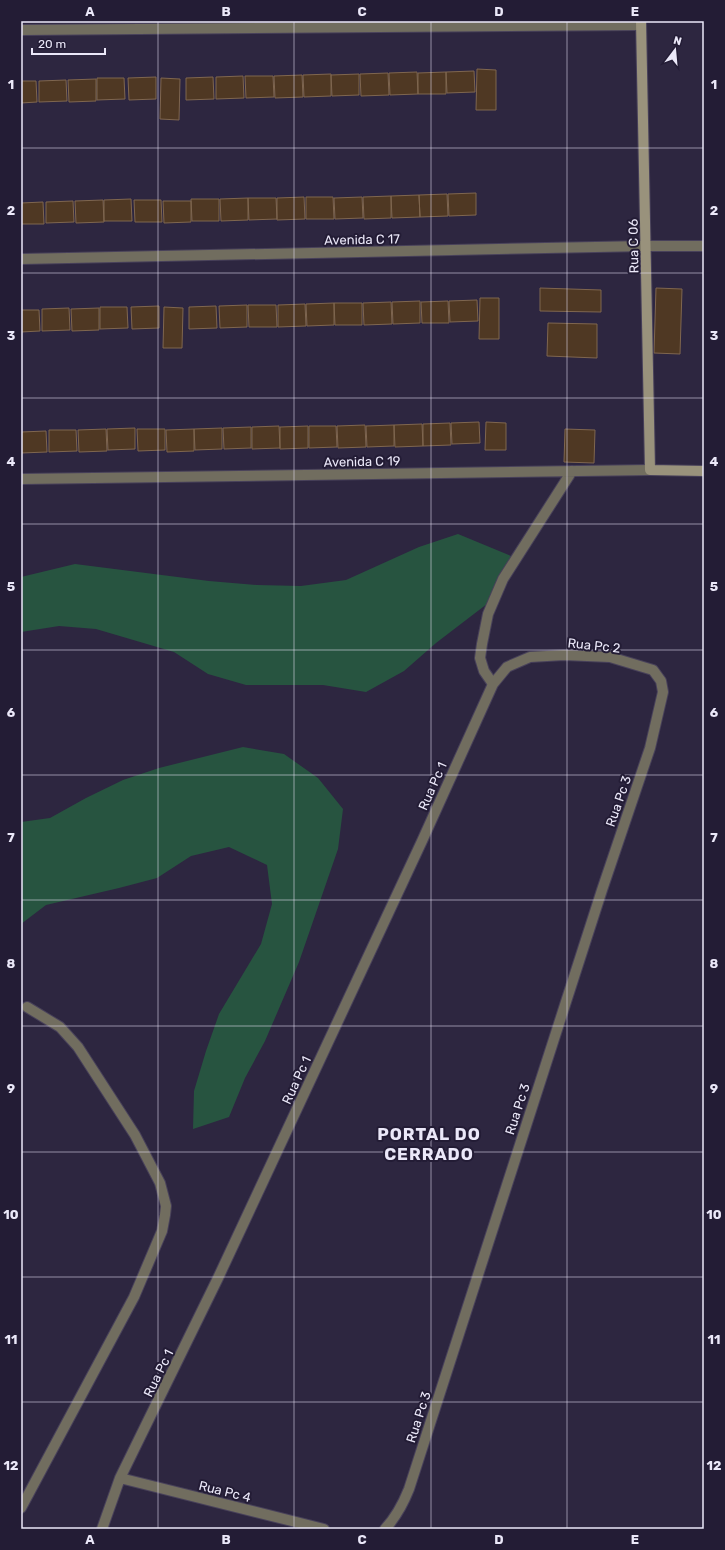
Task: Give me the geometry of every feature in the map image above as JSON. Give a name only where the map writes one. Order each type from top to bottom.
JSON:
[{"type":"street","points":[[21,30],[641,23]]},
{"type":"street","name":"Rua C 06","points":[[641,23],[650,470]]},
{"type":"street","name":"Avenida C 17","points":[[21,259],[704,246]]},
{"type":"street","name":"Avenida C 19","points":[[21,479],[650,470],[704,471]]},
{"type":"street","points":[[493,684],[484,671],[480,658],[488,614],[503,579],[572,471]]},
{"type":"street","name":"Rua Pc 2","points":[[530,657],[564,655],[610,657],[653,670],[661,681],[663,692]]},
{"type":"street","name":"Rua Pc 1","points":[[102,1529],[120,1478],[218,1278],[416,855],[493,684],[507,668],[530,657]]},
{"type":"street","name":"Rua Pc 3","points":[[385,1529],[393,1520],[403,1504],[409,1489],[595,912],[650,748],[663,692]]},
{"type":"street","points":[[21,1508],[134,1297],[162,1231],[166,1215],[166,1206],[160,1183],[135,1135],[78,1047],[60,1027],[27,1007]]},
{"type":"street","name":"Rua Pc 4","points":[[120,1478],[324,1529]]},
{"type":"green space","points":[[458,534],[511,556],[500,594],[436,643],[404,671],[366,692],[323,685],[246,685],[208,674],[174,652],[96,629],[59,626],[21,632],[21,577],[75,564],[209,581],[257,585],[301,586],[346,580],[419,547]]},
{"type":"green space","points":[[243,747],[284,754],[318,778],[343,809],[338,849],[299,962],[265,1041],[245,1078],[229,1117],[193,1129],[194,1091],[219,1014],[261,944],[272,904],[267,865],[229,847],[191,856],[157,878],[46,905],[21,924],[21,822],[50,818],[123,780],[159,768]]},
{"type":"building","points":[[477,69],[496,70],[496,110],[476,110]]},
{"type":"building","points":[[474,71],[475,92],[447,93],[446,72]]},
{"type":"building","points":[[417,72],[418,94],[390,95],[389,73]]},
{"type":"building","points":[[446,72],[446,94],[418,94],[418,73]]},
{"type":"building","points":[[388,73],[389,95],[361,96],[360,74]]},
{"type":"building","points":[[331,74],[331,96],[304,97],[303,75]]},
{"type":"building","points":[[359,74],[359,95],[332,96],[331,75]]},
{"type":"building","points":[[302,75],[303,97],[275,98],[274,76]]},
{"type":"building","points":[[243,76],[244,98],[216,99],[216,77]]},
{"type":"building","points":[[245,76],[273,76],[274,97],[246,98]]},
{"type":"building","points":[[156,77],[156,99],[129,100],[128,78]]},
{"type":"building","points":[[213,77],[214,99],[186,100],[186,78]]},
{"type":"building","points":[[97,78],[124,78],[125,99],[97,100]]},
{"type":"building","points":[[161,78],[180,79],[179,120],[160,119]]},
{"type":"building","points":[[96,79],[96,101],[69,102],[68,80]]},
{"type":"building","points":[[66,80],[67,101],[39,102],[39,81]]},
{"type":"building","points":[[21,81],[36,81],[37,102],[21,103]]},
{"type":"building","points":[[476,193],[476,215],[449,216],[448,194]]},
{"type":"building","points":[[447,194],[448,216],[420,217],[419,195]]},
{"type":"building","points":[[419,195],[420,217],[392,218],[391,196]]},
{"type":"building","points":[[391,196],[391,218],[364,219],[363,197]]},
{"type":"building","points":[[304,197],[305,219],[277,220],[277,198]]},
{"type":"building","points":[[306,197],[333,197],[334,219],[306,219]]},
{"type":"building","points":[[362,197],[363,218],[335,219],[334,198]]},
{"type":"building","points":[[248,198],[248,220],[221,221],[220,199]]},
{"type":"building","points":[[248,198],[276,198],[277,219],[249,220]]},
{"type":"building","points":[[131,199],[132,221],[104,221],[104,200]]},
{"type":"building","points":[[191,199],[219,199],[219,221],[192,221]]},
{"type":"building","points":[[103,200],[104,222],[76,223],[75,201]]},
{"type":"building","points":[[134,200],[161,200],[162,222],[135,222]]},
{"type":"building","points":[[73,201],[74,222],[46,223],[46,202]]},
{"type":"building","points":[[163,201],[191,201],[191,222],[164,223]]},
{"type":"building","points":[[43,202],[44,224],[21,224],[21,203]]},
{"type":"building","points":[[540,288],[601,290],[601,312],[540,311]]},
{"type":"building","points":[[656,288],[682,289],[680,354],[654,353]]},
{"type":"building","points":[[480,298],[499,298],[499,339],[479,339]]},
{"type":"building","points":[[477,300],[478,321],[450,322],[449,301]]},
{"type":"building","points":[[420,301],[420,323],[393,324],[392,302]]},
{"type":"building","points":[[448,301],[449,323],[422,323],[421,302]]},
{"type":"building","points":[[391,302],[392,324],[364,325],[363,303]]},
{"type":"building","points":[[334,303],[362,303],[362,325],[335,325]]},
{"type":"building","points":[[334,303],[334,325],[307,326],[306,304]]},
{"type":"building","points":[[305,304],[306,326],[278,327],[278,305]]},
{"type":"building","points":[[247,305],[247,327],[220,328],[219,306]]},
{"type":"building","points":[[248,305],[276,305],[277,327],[249,327]]},
{"type":"building","points":[[159,306],[159,328],[132,329],[131,307]]},
{"type":"building","points":[[216,306],[217,328],[189,329],[189,307]]},
{"type":"building","points":[[100,307],[127,307],[128,328],[100,329]]},
{"type":"building","points":[[164,307],[183,308],[182,348],[163,348]]},
{"type":"building","points":[[69,308],[70,330],[42,331],[42,309]]},
{"type":"building","points":[[99,308],[99,330],[72,331],[71,309]]},
{"type":"building","points":[[21,310],[39,310],[40,331],[21,332]]},
{"type":"building","points":[[548,323],[597,324],[597,358],[547,356]]},
{"type":"building","points":[[479,422],[480,443],[452,444],[451,423]]},
{"type":"building","points":[[486,422],[506,423],[506,450],[485,450]]},
{"type":"building","points":[[450,423],[451,445],[423,446],[423,424]]},
{"type":"building","points":[[422,424],[423,446],[395,447],[394,425]]},
{"type":"building","points":[[365,425],[366,447],[338,448],[337,426]]},
{"type":"building","points":[[394,425],[394,446],[367,447],[366,426]]},
{"type":"building","points":[[279,426],[280,448],[252,449],[252,427]]},
{"type":"building","points":[[308,426],[308,448],[280,449],[280,427]]},
{"type":"building","points":[[309,426],[336,426],[337,447],[309,448]]},
{"type":"building","points":[[251,427],[251,448],[224,449],[223,428]]},
{"type":"building","points":[[135,428],[135,449],[108,450],[107,429]]},
{"type":"building","points":[[222,428],[222,449],[195,450],[194,429]]},
{"type":"building","points":[[106,429],[107,451],[79,452],[78,430]]},
{"type":"building","points":[[137,429],[165,429],[165,450],[138,451]]},
{"type":"building","points":[[194,429],[194,451],[167,452],[166,430]]},
{"type":"building","points":[[565,429],[595,430],[594,463],[564,462]]},
{"type":"building","points":[[49,430],[76,430],[77,451],[49,452]]},
{"type":"building","points":[[46,431],[47,452],[21,453],[21,432]]},
{"type":"district","name":"PORTAL DO CERRADO","points":[[429,1144]]}]
